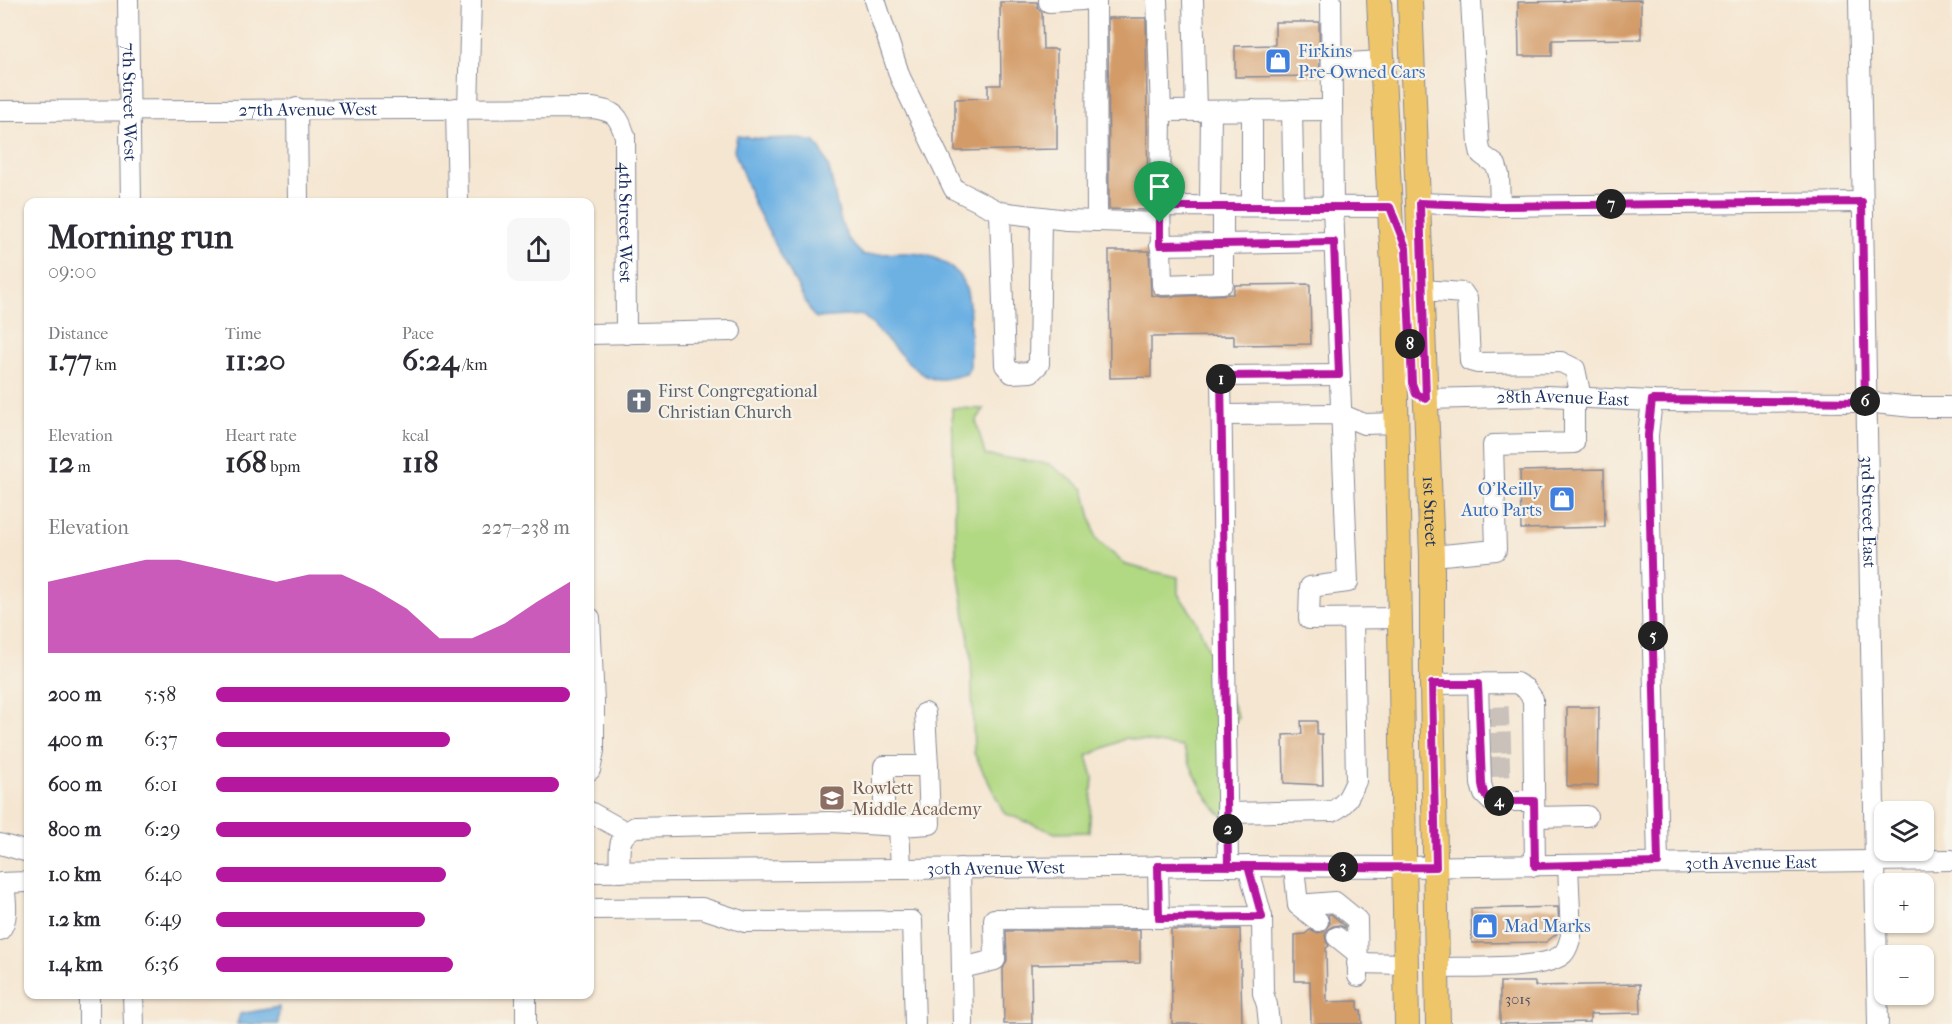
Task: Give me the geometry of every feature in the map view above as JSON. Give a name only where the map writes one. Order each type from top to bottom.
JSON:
[{"type":"main road","name":"1st Street","points":[[1379,0],[1390,207],[1396,423],[1407,1024]]},
{"type":"main road","name":"1st Street","points":[[1410,0],[1420,203],[1432,556],[1431,639],[1438,1024]]},
{"type":"main road","points":[[1390,207],[1406,248],[1412,383],[1416,394],[1426,399]]},
{"type":"main road","points":[[1396,423],[1407,429],[1411,439],[1415,587],[1431,639]]},
{"type":"street","name":"7th Street West","points":[[128,0],[131,198]]},
{"type":"street","points":[[458,198],[462,108],[471,0]]},
{"type":"street","points":[[874,0],[900,77],[954,189],[1000,212],[1097,221],[1160,215],[1216,206],[1390,207]]},
{"type":"street","points":[[1049,0],[1049,2],[1083,0]]},
{"type":"street","points":[[1096,0],[1097,221]]},
{"type":"street","points":[[1157,0],[1161,111],[1162,285],[1223,283],[1223,244],[1203,111],[1193,0]]},
{"type":"street","points":[[1331,0],[1334,242],[1348,582],[1310,587],[1309,619],[1400,618]]},
{"type":"street","points":[[1471,0],[1479,145],[1481,154],[1496,165],[1499,175],[1500,206]]},
{"type":"street","name":"3rd Street East","points":[[1859,0],[1878,1024]]},
{"type":"street","points":[[1332,64],[1381,61]]},
{"type":"street","points":[[297,108],[298,198]]},
{"type":"street","name":"27th Avenue West","points":[[0,111],[593,108],[608,110],[614,114]]},
{"type":"street","points":[[1252,110],[1252,206]]},
{"type":"street","points":[[1292,110],[1294,206]]},
{"type":"street","points":[[1161,111],[1332,110]]},
{"type":"street","name":"4th Street West","points":[[614,114],[619,118],[625,136],[626,334]]},
{"type":"street","points":[[1420,203],[1500,206],[1862,202]]},
{"type":"street","points":[[1000,212],[1005,366],[1012,373],[1031,372],[1040,364],[1041,217]]},
{"type":"street","points":[[1160,245],[1334,242]]},
{"type":"street","points":[[1423,290],[1463,293],[1467,299],[1470,361],[1477,363],[1561,362],[1575,369],[1577,397],[1574,443],[1493,445],[1496,550],[1432,556]]},
{"type":"street","points":[[594,334],[731,331]]},
{"type":"street","points":[[1269,1024],[1263,993],[1262,917],[1238,866],[1227,813],[1221,376],[1339,375]]},
{"type":"street","name":"28th Avenue East","points":[[1426,399],[1577,397],[1865,402],[1913,407],[1952,407]]},
{"type":"street","points":[[1652,400],[1648,435],[1658,863]]},
{"type":"street","points":[[1222,415],[1340,414],[1364,424],[1396,423]]},
{"type":"street","points":[[1227,813],[1334,811],[1349,799],[1356,781],[1353,619]]},
{"type":"street","points":[[1432,684],[1515,683],[1526,689],[1533,699],[1526,716],[1526,742],[1527,766],[1534,809],[1535,866]]},
{"type":"street","points":[[1478,684],[1484,717],[1484,794],[1491,801],[1587,816]]},
{"type":"street","points":[[594,702],[594,751]]},
{"type":"street","points":[[620,872],[620,845],[626,832],[635,827],[831,822],[892,826],[930,824],[925,713]]},
{"type":"street","points":[[901,869],[892,826],[884,766],[928,766]]},
{"type":"street","points":[[594,814],[626,832]]},
{"type":"street","points":[[0,844],[24,851]]},
{"type":"street","name":"30th Avenue East","points":[[1404,867],[1952,860]]},
{"type":"street","points":[[1437,968],[1539,964],[1563,955],[1568,948],[1571,936],[1568,865]]},
{"type":"street","points":[[1158,866],[1159,918]]},
{"type":"street","name":"30th Avenue West","points":[[594,872],[1158,866],[1404,867]]},
{"type":"street","points":[[1294,867],[1298,905],[1318,921]]},
{"type":"street","points":[[960,868],[963,1024]]},
{"type":"street","points":[[0,930],[4,925],[6,905],[2,883],[24,882]]},
{"type":"street","points":[[1298,905],[1335,902],[1357,921],[1357,964]]},
{"type":"street","points":[[594,909],[702,908],[746,922],[912,921],[915,1024]]},
{"type":"street","points":[[962,968],[995,960],[994,919],[1262,917]]},
{"type":"street","points":[[1337,937],[1357,964]]},
{"type":"street","points":[[1357,964],[1406,964]]},
{"type":"street","points":[[89,999],[89,1024]]},
{"type":"street","points":[[133,999],[134,1024]]},
{"type":"street","points":[[526,999],[526,1024]]},
{"type":"green space","points":[[952,408],[984,409],[976,421],[985,455],[1049,464],[1084,489],[1096,539],[1126,565],[1178,577],[1178,594],[1195,618],[1238,717],[1224,742],[1238,824],[1229,820],[1212,804],[1183,747],[1126,738],[1087,756],[1093,777],[1089,832],[1055,833],[1004,813],[974,753],[971,655],[956,557]]},
{"type":"water","points":[[737,136],[762,139],[794,138],[815,142],[828,165],[844,229],[851,243],[863,255],[912,253],[926,255],[953,269],[963,281],[969,306],[970,367],[966,374],[942,379],[928,377],[903,357],[862,315],[816,318],[812,314],[754,204],[734,150]]},
{"type":"water","points":[[279,1007],[278,1024],[237,1024],[240,1014]]},
{"type":"building","points":[[1641,0],[1641,39],[1552,40],[1552,56],[1519,56],[1518,2]]},
{"type":"building","points":[[1000,2],[1037,2],[1042,12],[1043,49],[1057,49],[1057,149],[955,151],[955,99],[988,98],[988,85],[1001,85]]},
{"type":"building","points":[[1108,18],[1146,18],[1148,210],[1109,209]]},
{"type":"building","name":"Firkins Pre-Owned Cars","points":[[1275,22],[1319,22],[1320,76],[1235,77],[1235,46],[1275,45]]},
{"type":"building","points":[[1109,251],[1149,251],[1151,295],[1162,297],[1233,294],[1235,285],[1310,284],[1311,344],[1234,345],[1234,336],[1151,337],[1151,377],[1110,378]]},
{"type":"building","name":"O'Reilly Auto Parts","points":[[1604,469],[1605,527],[1521,529],[1520,471]]},
{"type":"building","points":[[1567,707],[1599,707],[1598,786],[1567,786]]},
{"type":"building","points":[[1301,721],[1317,721],[1317,734],[1322,734],[1323,785],[1284,783],[1283,735],[1302,734]]},
{"type":"building","points":[[1558,907],[1559,932],[1546,942],[1472,943],[1471,909]]},
{"type":"building","points":[[1331,914],[1345,928],[1339,925],[1333,926],[1325,935],[1329,946],[1326,948],[1327,1002],[1358,1001],[1362,1024],[1311,1024],[1310,981],[1295,981],[1295,935],[1305,934],[1310,930],[1316,933],[1323,932],[1330,923],[1328,915]]},
{"type":"building","points":[[1240,929],[1242,1024],[1172,1024],[1171,930]]},
{"type":"building","points":[[1140,930],[1140,963],[1031,965],[1032,1024],[1004,1024],[1003,969],[1007,960],[1006,931]]},
{"type":"building","points":[[1500,982],[1535,982],[1535,986],[1640,984],[1641,1013],[1590,1014],[1590,1022],[1500,1024]]},
{"type":"tunnel","points":[[1489,717],[1518,716]]},
{"type":"tunnel","points":[[1491,743],[1519,742]]},
{"type":"tunnel","points":[[1490,767],[1520,766]]},
{"type":"place","name":"Firkins Pre-Owned Cars","points":[[1278,61]]},
{"type":"place","name":"First Congregational Christian Church","points":[[639,401]]},
{"type":"place","name":"O'Reilly Auto Parts","points":[[1562,499]]},
{"type":"place","name":"Rowlett Middle Academy","points":[[832,798]]},
{"type":"place","name":"Mad Marks","points":[[1485,926]]},
{"type":"route","points":[[1160,223],[1160,207],[1390,207],[1406,248],[1412,383],[1416,394],[1426,399],[1420,203],[1500,206],[1862,202],[1865,402],[1652,400],[1648,435],[1658,863],[1535,866],[1534,801],[1491,801],[1484,794],[1478,684],[1432,684],[1436,867],[1294,867],[1248,866],[1228,866],[1214,866],[1158,866],[1159,918],[1262,917],[1248,866],[1228,866],[1221,376],[1339,375],[1334,242],[1160,245],[1160,223]]}]
